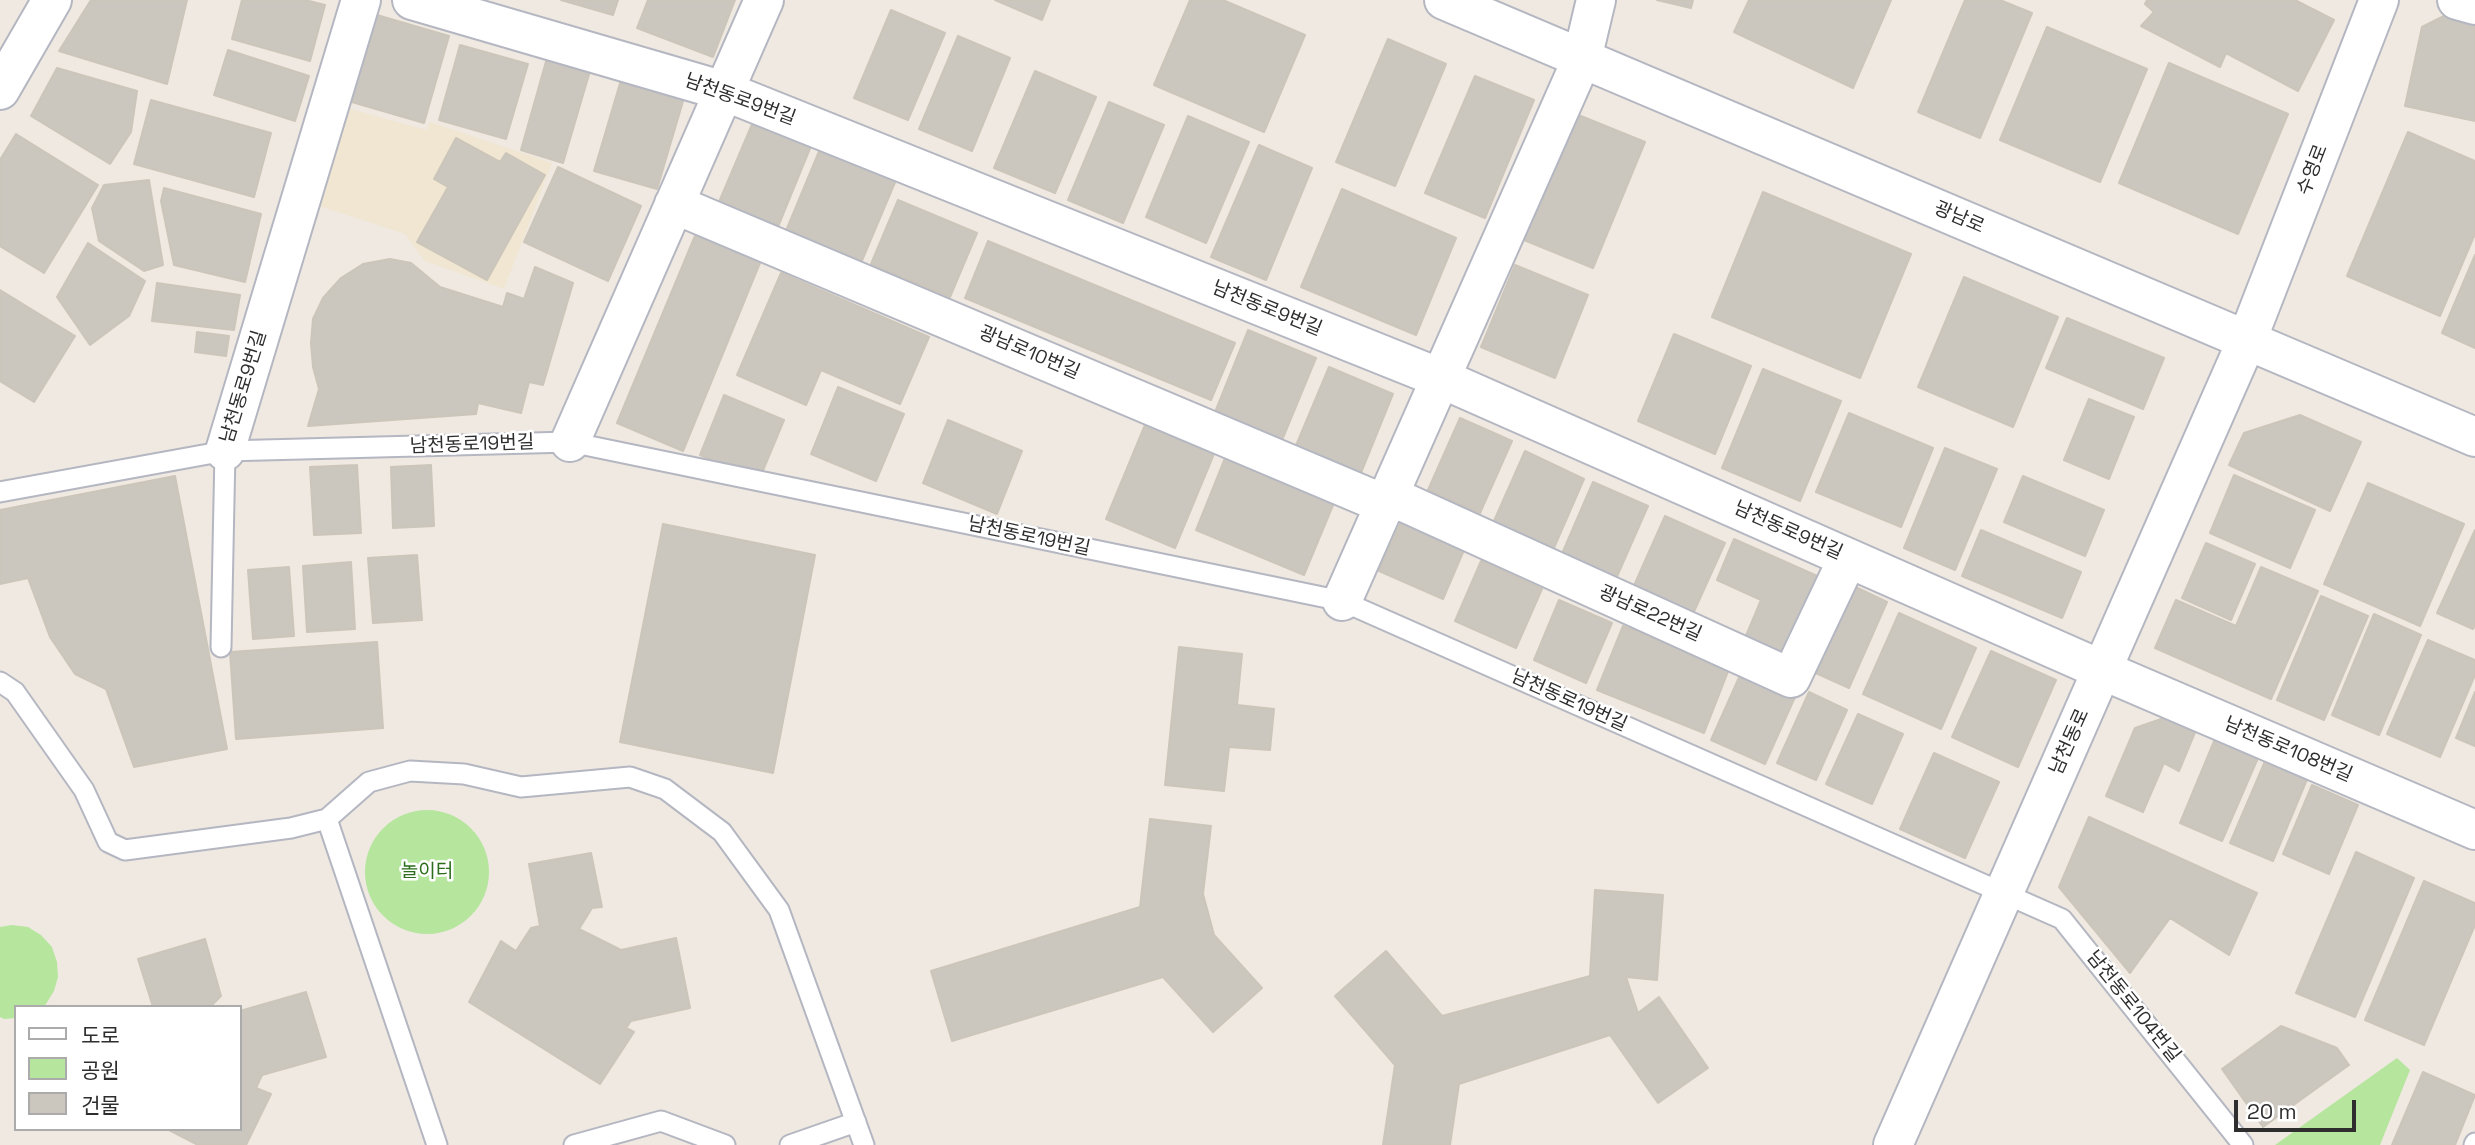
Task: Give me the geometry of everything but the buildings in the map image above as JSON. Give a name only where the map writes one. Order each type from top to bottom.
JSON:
[{"type":"street","points":[[0,90],[52,0]]},
{"type":"street","name":"남천동로9번길","points":[[225,452],[361,0]]},
{"type":"street","name":"남천동로9번길","points":[[412,0],[724,91],[1440,378],[2102,670]]},
{"type":"street","points":[[570,442],[764,0]]},
{"type":"street","name":"광남로","points":[[1444,0],[2475,437]]},
{"type":"street","points":[[1342,601],[1582,59],[1596,0]]},
{"type":"street","name":"수영로","points":[[2247,340],[2379,0]]},
{"type":"street","points":[[2457,0],[2475,5]]},
{"type":"street","name":"광남로10번길","points":[[674,204],[1386,500]]},
{"type":"street","name":"남천동로","points":[[1893,1145],[2247,340]]},
{"type":"street","name":"광남로22번길","points":[[1386,500],[1791,678],[1848,558]]},
{"type":"street","name":"남천동로108번길","points":[[2102,670],[2475,830]]},
{"type":"lane","name":"남천동로19번길","points":[[0,492],[225,452],[570,442],[1342,601],[2004,893]]},
{"type":"lane","points":[[220,647],[213,627],[225,452]]},
{"type":"lane","points":[[0,682],[15,692],[69,767],[84,790],[108,842],[125,850],[292,828],[327,820],[369,782],[411,771],[464,774],[521,787],[630,777],[664,789],[722,832],[779,910],[864,1145]]},
{"type":"lane","points":[[327,820],[437,1145]]},
{"type":"lane","name":"남천동로104번길","points":[[2004,893],[2062,919],[2243,1145]]},
{"type":"lane","points":[[573,1145],[661,1121],[725,1145]]},
{"type":"lane","points":[[790,1145],[856,1122]]},
{"type":"shaded area","points":[[336,105],[426,130],[430,122],[552,163],[504,289],[425,261],[405,234],[310,203]]},
{"type":"green space","name":"놀이터","points":[[427,810],[451,815],[471,828],[484,848],[489,872],[484,896],[471,916],[451,929],[427,934],[403,929],[383,916],[370,896],[365,872],[370,848],[383,828],[403,815]]},
{"type":"green space","points":[[0,927],[28,927],[41,935],[52,947],[57,962],[58,977],[46,1004],[14,1005],[14,1018],[0,1017]]},
{"type":"green space","points":[[2397,1058],[2410,1070],[2380,1145],[2275,1145]]}]
